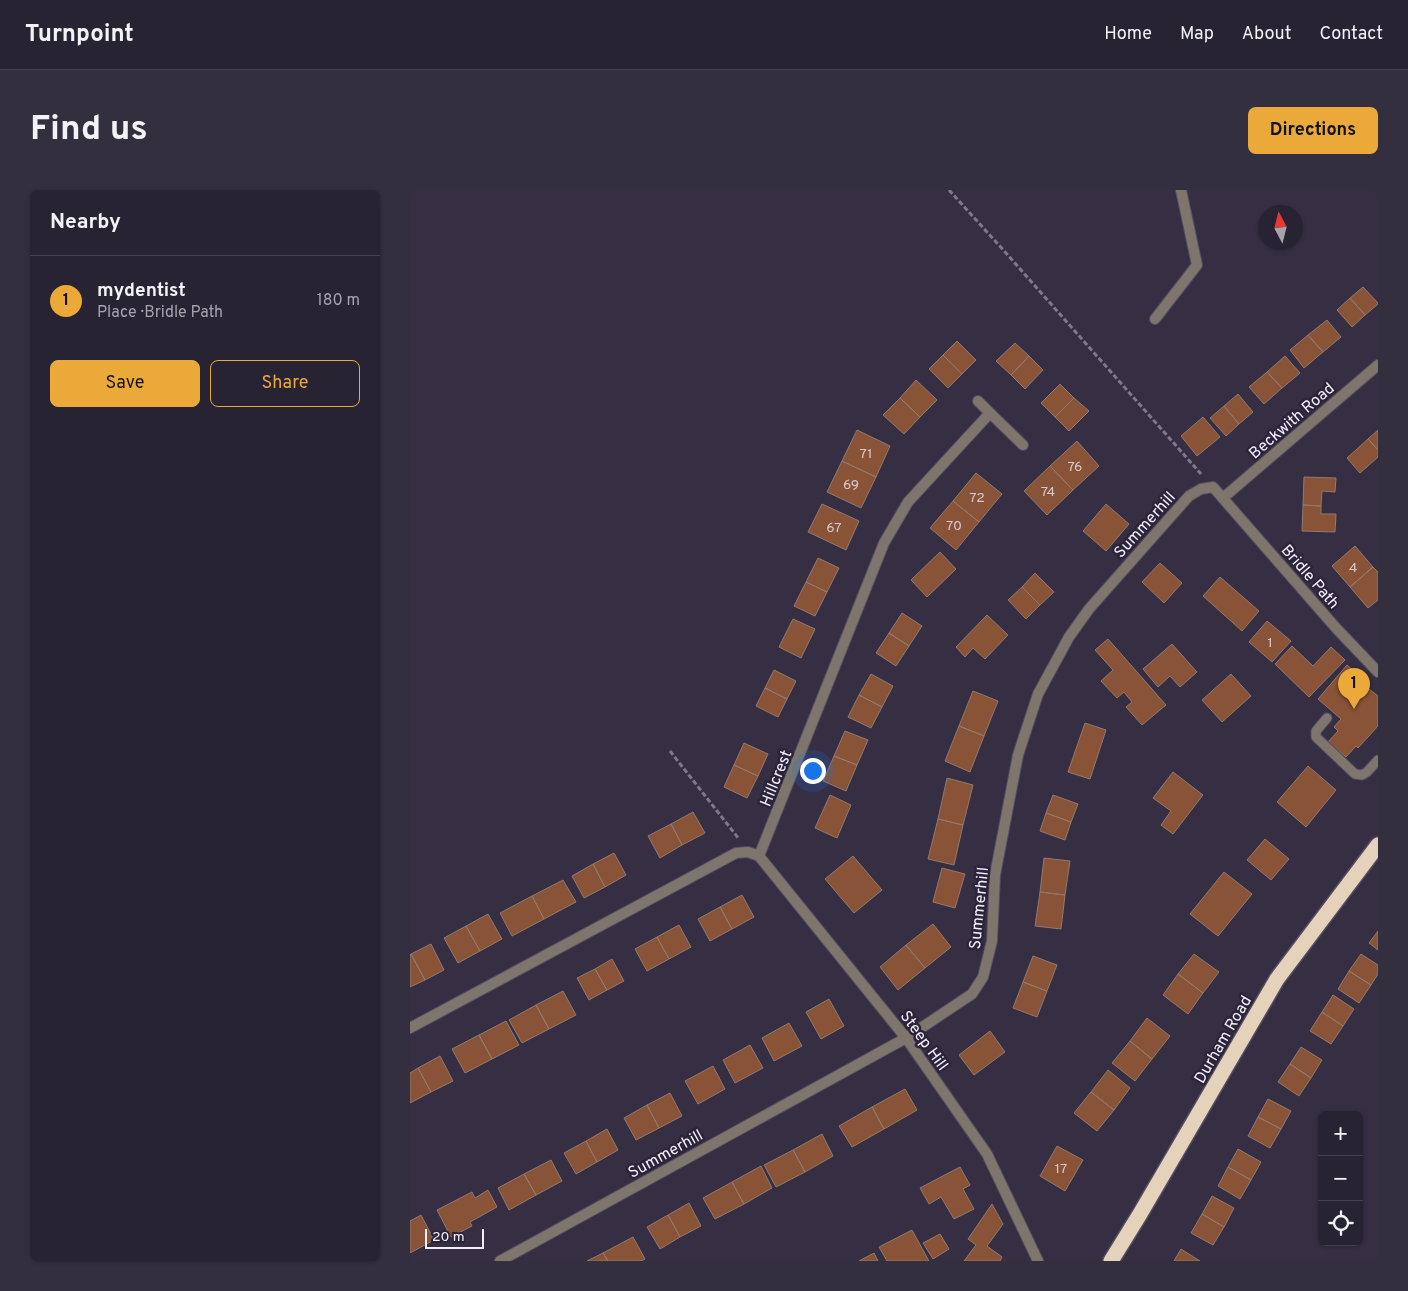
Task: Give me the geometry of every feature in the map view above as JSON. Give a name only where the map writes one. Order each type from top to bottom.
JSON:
[{"type":"highway","name":"Durham Road","points":[[1111,1261],[1277,979],[1378,845]]},
{"type":"street","points":[[1155,319],[1197,265],[1181,190]]},
{"type":"street","name":"Beckwith Road","points":[[1223,498],[1378,365]]},
{"type":"street","points":[[978,401],[1023,445]]},
{"type":"street","name":"Hillcrest","points":[[759,856],[884,543],[908,502],[990,413]]},
{"type":"street","points":[[1213,487],[1223,498]]},
{"type":"street","name":"Summerhill","points":[[500,1261],[906,1038],[972,994],[983,976],[992,941],[995,875],[1018,756],[1038,694],[1069,637],[1089,609],[1189,496],[1201,488],[1213,487]]},
{"type":"street","name":"Bridle Path","points":[[1223,498],[1378,672]]},
{"type":"street","points":[[410,1028],[736,853],[748,852],[759,856]]},
{"type":"street","name":"Steep Hill","points":[[759,856],[906,1038],[987,1154],[1038,1261]]},
{"type":"lane","points":[[1327,718],[1316,731],[1316,737],[1355,774],[1362,776],[1378,760]]},
{"type":"path","points":[[949,190],[1213,487]]},
{"type":"path","points":[[670,751],[748,852]]},
{"type":"building","points":[[1363,287],[1378,303],[1365,315],[1350,298]]},
{"type":"building","points":[[1350,298],[1365,315],[1352,327],[1337,310]]},
{"type":"building","points":[[1327,320],[1341,337],[1323,352],[1308,335]]},
{"type":"building","points":[[1308,335],[1323,352],[1304,368],[1290,350]]},
{"type":"building","points":[[957,341],[976,360],[962,374],[943,355]]},
{"type":"building","points":[[1015,343],[1029,356],[1011,375],[996,361]]},
{"type":"building","points":[[943,355],[962,374],[948,388],[929,369]]},
{"type":"building","points":[[1029,356],[1043,370],[1025,389],[1011,375]]},
{"type":"building","points":[[1285,356],[1300,373],[1282,388],[1267,372]]},
{"type":"building","points":[[1267,372],[1282,388],[1264,404],[1249,387]]},
{"type":"building","points":[[916,380],[937,400],[920,417],[900,398]]},
{"type":"building","points":[[1060,384],[1074,398],[1055,417],[1041,403]]},
{"type":"building","points":[[1238,394],[1253,412],[1239,424],[1224,406]]},
{"type":"building","points":[[900,398],[920,417],[904,434],[883,415]]},
{"type":"building","points":[[1074,398],[1089,411],[1069,431],[1055,417]]},
{"type":"building","points":[[1224,406],[1239,424],[1226,436],[1210,418]]},
{"type":"building","points":[[1203,417],[1220,437],[1197,456],[1181,436]]},
{"type":"building","points":[[857,430],[890,446],[876,477],[842,461]]},
{"type":"building","points":[[1378,430],[1378,450],[1368,439]]},
{"type":"building","points":[[1368,439],[1378,450],[1378,457],[1360,473],[1347,458]]},
{"type":"building","points":[[1077,441],[1099,466],[1073,490],[1050,466]]},
{"type":"building","points":[[842,461],[876,477],[861,508],[827,492]]},
{"type":"building","points":[[1050,466],[1073,490],[1047,515],[1024,491]]},
{"type":"building","points":[[976,473],[1002,494],[979,522],[953,501]]},
{"type":"building","points":[[1304,477],[1336,478],[1335,492],[1322,491],[1321,506],[1303,505]]},
{"type":"building","points":[[953,501],[979,522],[956,550],[930,528]]},
{"type":"building","points":[[822,504],[859,521],[846,550],[808,532]]},
{"type":"building","points":[[1106,504],[1129,524],[1106,551],[1083,531]]},
{"type":"building","points":[[1303,505],[1321,506],[1321,514],[1336,514],[1335,532],[1302,531]]},
{"type":"building","points":[[1355,546],[1373,567],[1350,587],[1332,566]]},
{"type":"building","points":[[940,552],[956,569],[927,597],[911,580]]},
{"type":"building","points":[[818,558],[839,568],[827,592],[806,582]]},
{"type":"building","points":[[1160,563],[1182,583],[1164,603],[1142,582]]},
{"type":"building","points":[[1373,567],[1378,572],[1378,600],[1368,608],[1350,587]]},
{"type":"building","points":[[1035,573],[1054,592],[1040,605],[1022,587]]},
{"type":"building","points":[[1220,577],[1259,611],[1242,631],[1203,596]]},
{"type":"building","points":[[806,582],[827,592],[815,616],[794,606]]},
{"type":"building","points":[[1022,587],[1040,605],[1026,619],[1008,600]]},
{"type":"building","points":[[902,613],[922,626],[909,646],[889,633]]},
{"type":"building","points":[[987,615],[1008,635],[985,659],[973,648],[965,657],[956,647]]},
{"type":"building","points":[[793,619],[815,629],[801,658],[779,647]]},
{"type":"building","points":[[1267,621],[1291,641],[1272,662],[1249,642]]},
{"type":"building","points":[[889,633],[909,646],[896,666],[876,653]]},
{"type":"building","points":[[1108,639],[1166,705],[1142,725],[1126,707],[1132,702],[1124,692],[1117,698],[1101,681],[1113,670],[1095,650]]},
{"type":"building","points":[[1172,644],[1197,672],[1180,687],[1170,676],[1158,687],[1143,669]]},
{"type":"building","points":[[1292,646],[1313,666],[1331,647],[1345,660],[1309,697],[1275,664]]},
{"type":"building","points":[[1347,665],[1364,680],[1361,683],[1378,696],[1378,726],[1358,748],[1356,746],[1346,757],[1328,742],[1338,731],[1334,727],[1341,719],[1318,699]]},
{"type":"building","points":[[774,670],[796,681],[787,699],[765,688]]},
{"type":"building","points":[[871,674],[893,686],[882,707],[859,695]]},
{"type":"building","points":[[1231,674],[1251,696],[1222,722],[1202,700]]},
{"type":"building","points":[[765,688],[787,699],[778,717],[756,706]]},
{"type":"building","points":[[973,691],[998,701],[984,736],[959,726]]},
{"type":"building","points":[[859,695],[882,707],[871,728],[848,717]]},
{"type":"building","points":[[1085,723],[1106,730],[1090,779],[1068,772]]},
{"type":"building","points":[[959,726],[984,736],[970,772],[945,761]]},
{"type":"building","points":[[845,731],[868,740],[857,765],[834,756]]},
{"type":"building","points":[[744,743],[768,754],[758,776],[734,765]]},
{"type":"building","points":[[834,756],[857,765],[846,791],[823,781]]},
{"type":"building","points":[[734,765],[758,776],[747,798],[724,787]]},
{"type":"building","points":[[1308,766],[1336,790],[1306,827],[1277,802]]},
{"type":"building","points":[[1173,772],[1203,795],[1173,834],[1161,825],[1171,811],[1153,798]]},
{"type":"building","points":[[947,778],[973,785],[963,825],[938,819]]},
{"type":"building","points":[[830,795],[851,805],[837,838],[815,828]]},
{"type":"building","points":[[1053,795],[1078,804],[1071,822],[1046,813]]},
{"type":"building","points":[[693,812],[705,833],[682,845],[671,824]]},
{"type":"building","points":[[1046,813],[1071,822],[1065,840],[1040,831]]},
{"type":"building","points":[[938,819],[963,825],[954,865],[928,859]]},
{"type":"building","points":[[671,824],[682,845],[660,858],[648,836]]},
{"type":"building","points":[[1265,839],[1289,859],[1271,880],[1247,860]]},
{"type":"building","points":[[614,853],[626,875],[605,887],[593,864]]},
{"type":"building","points":[[853,856],[882,890],[854,913],[825,879]]},
{"type":"building","points":[[1044,858],[1070,861],[1065,895],[1040,892]]},
{"type":"building","points":[[593,864],[605,887],[584,898],[572,876]]},
{"type":"building","points":[[942,868],[965,874],[955,908],[933,902]]},
{"type":"building","points":[[1224,872],[1252,894],[1218,936],[1190,914]]},
{"type":"building","points":[[563,880],[576,902],[544,919],[532,896]]},
{"type":"building","points":[[1040,892],[1065,895],[1061,929],[1035,926]]},
{"type":"building","points":[[742,895],[754,917],[732,929],[720,907]]},
{"type":"building","points":[[532,896],[544,919],[512,936],[500,913]]},
{"type":"building","points":[[720,907],[732,929],[710,941],[698,919]]},
{"type":"building","points":[[488,914],[502,939],[480,951],[466,926]]},
{"type":"building","points":[[933,924],[951,947],[925,968],[906,945]]},
{"type":"building","points":[[679,925],[691,947],[669,959],[657,937]]},
{"type":"building","points":[[466,926],[480,951],[458,963],[444,938]]},
{"type":"building","points":[[1378,931],[1378,950],[1369,943]]},
{"type":"building","points":[[657,937],[669,959],[647,971],[635,949]]},
{"type":"building","points":[[431,944],[444,970],[425,980],[411,954]]},
{"type":"building","points":[[906,945],[925,968],[898,990],[880,967]]},
{"type":"building","points":[[1194,954],[1219,972],[1203,993],[1178,974]]},
{"type":"building","points":[[1361,954],[1378,965],[1378,974],[1371,985],[1349,971]]},
{"type":"building","points":[[410,955],[425,980],[410,987]]},
{"type":"building","points":[[1033,956],[1057,965],[1047,991],[1023,982]]},
{"type":"building","points":[[612,959],[624,981],[607,990],[595,969]]},
{"type":"building","points":[[595,969],[607,990],[589,1000],[577,978]]},
{"type":"building","points":[[1349,971],[1371,985],[1359,1003],[1338,989]]},
{"type":"building","points":[[1178,974],[1203,993],[1188,1014],[1163,995]]},
{"type":"building","points":[[1023,982],[1047,991],[1037,1017],[1013,1008]]},
{"type":"building","points":[[563,991],[576,1015],[549,1029],[536,1005]]},
{"type":"building","points":[[1333,995],[1354,1009],[1343,1026],[1322,1012]]},
{"type":"building","points":[[829,999],[844,1026],[821,1039],[806,1012]]},
{"type":"building","points":[[536,1005],[549,1029],[522,1043],[509,1020]]},
{"type":"building","points":[[1322,1012],[1343,1026],[1331,1044],[1310,1031]]},
{"type":"building","points":[[1147,1018],[1170,1036],[1152,1059],[1130,1041]]},
{"type":"building","points":[[506,1021],[519,1045],[492,1059],[479,1035]]},
{"type":"building","points":[[789,1023],[802,1046],[774,1061],[762,1038]]},
{"type":"building","points":[[990,1031],[1005,1052],[974,1075],[959,1055]]},
{"type":"building","points":[[479,1035],[492,1059],[465,1073],[452,1049]]},
{"type":"building","points":[[1130,1041],[1152,1059],[1135,1081],[1112,1063]]},
{"type":"building","points":[[750,1045],[763,1068],[735,1083],[723,1060]]},
{"type":"building","points":[[1301,1047],[1322,1060],[1311,1078],[1290,1064]]},
{"type":"building","points":[[440,1056],[453,1081],[431,1092],[418,1068]]},
{"type":"building","points":[[1290,1064],[1311,1078],[1299,1096],[1278,1082]]},
{"type":"building","points":[[713,1066],[725,1089],[698,1104],[685,1081]]},
{"type":"building","points":[[418,1068],[431,1092],[410,1103],[410,1073]]},
{"type":"building","points":[[1108,1070],[1130,1088],[1114,1110],[1091,1092]]},
{"type":"building","points":[[905,1089],[917,1110],[884,1129],[872,1107]]},
{"type":"building","points":[[1091,1092],[1114,1110],[1097,1131],[1074,1113]]},
{"type":"building","points":[[670,1093],[682,1116],[659,1128],[647,1105]]},
{"type":"building","points":[[1268,1099],[1291,1111],[1281,1129],[1258,1117]]},
{"type":"building","points":[[647,1105],[659,1128],[636,1140],[624,1118]]},
{"type":"building","points":[[872,1107],[884,1129],[852,1147],[839,1126]]},
{"type":"building","points":[[1258,1117],[1281,1129],[1270,1148],[1248,1136]]},
{"type":"building","points":[[607,1129],[618,1150],[597,1162],[586,1141]]},
{"type":"building","points":[[822,1134],[833,1156],[805,1172],[793,1150]]},
{"type":"building","points":[[586,1141],[597,1162],[576,1174],[564,1153]]},
{"type":"building","points":[[1057,1146],[1083,1160],[1065,1191],[1040,1176]]},
{"type":"building","points":[[1238,1149],[1261,1162],[1251,1180],[1228,1167]]},
{"type":"building","points":[[793,1150],[805,1172],[776,1187],[764,1165]]},
{"type":"building","points":[[551,1160],[562,1181],[536,1195],[524,1174]]},
{"type":"building","points":[[761,1166],[772,1188],[744,1204],[732,1182]]},
{"type":"building","points":[[960,1167],[970,1185],[963,1189],[974,1209],[954,1219],[941,1197],[929,1204],[920,1188]]},
{"type":"building","points":[[1228,1167],[1251,1180],[1240,1199],[1218,1186]]},
{"type":"building","points":[[524,1174],[536,1195],[509,1210],[498,1188]]},
{"type":"building","points":[[732,1182],[744,1204],[715,1219],[703,1198]]},
{"type":"building","points":[[488,1190],[497,1207],[470,1222],[472,1226],[451,1237],[437,1210],[472,1192],[475,1198]]},
{"type":"building","points":[[1212,1196],[1234,1208],[1224,1227],[1202,1214]]},
{"type":"building","points":[[689,1203],[701,1226],[680,1237],[668,1215]]},
{"type":"building","points":[[992,1204],[1003,1224],[987,1246],[1002,1257],[1000,1261],[964,1261],[976,1245],[968,1239]]},
{"type":"building","points":[[1202,1214],[1224,1227],[1213,1245],[1191,1233]]},
{"type":"building","points":[[421,1215],[434,1240],[410,1253],[410,1221]]},
{"type":"building","points":[[668,1215],[680,1237],[660,1249],[647,1227]]},
{"type":"building","points":[[912,1230],[929,1261],[887,1261],[879,1247]]},
{"type":"building","points":[[940,1234],[949,1249],[933,1259],[923,1243]]},
{"type":"building","points":[[633,1237],[645,1259],[641,1261],[608,1261],[603,1253]]},
{"type":"building","points":[[1181,1249],[1200,1261],[1174,1261]]},
{"type":"building","points":[[603,1253],[608,1261],[587,1261]]},
{"type":"building","points":[[874,1253],[878,1261],[859,1261]]},
{"type":"place","name":"mydentist","points":[[1354,709]]}]
